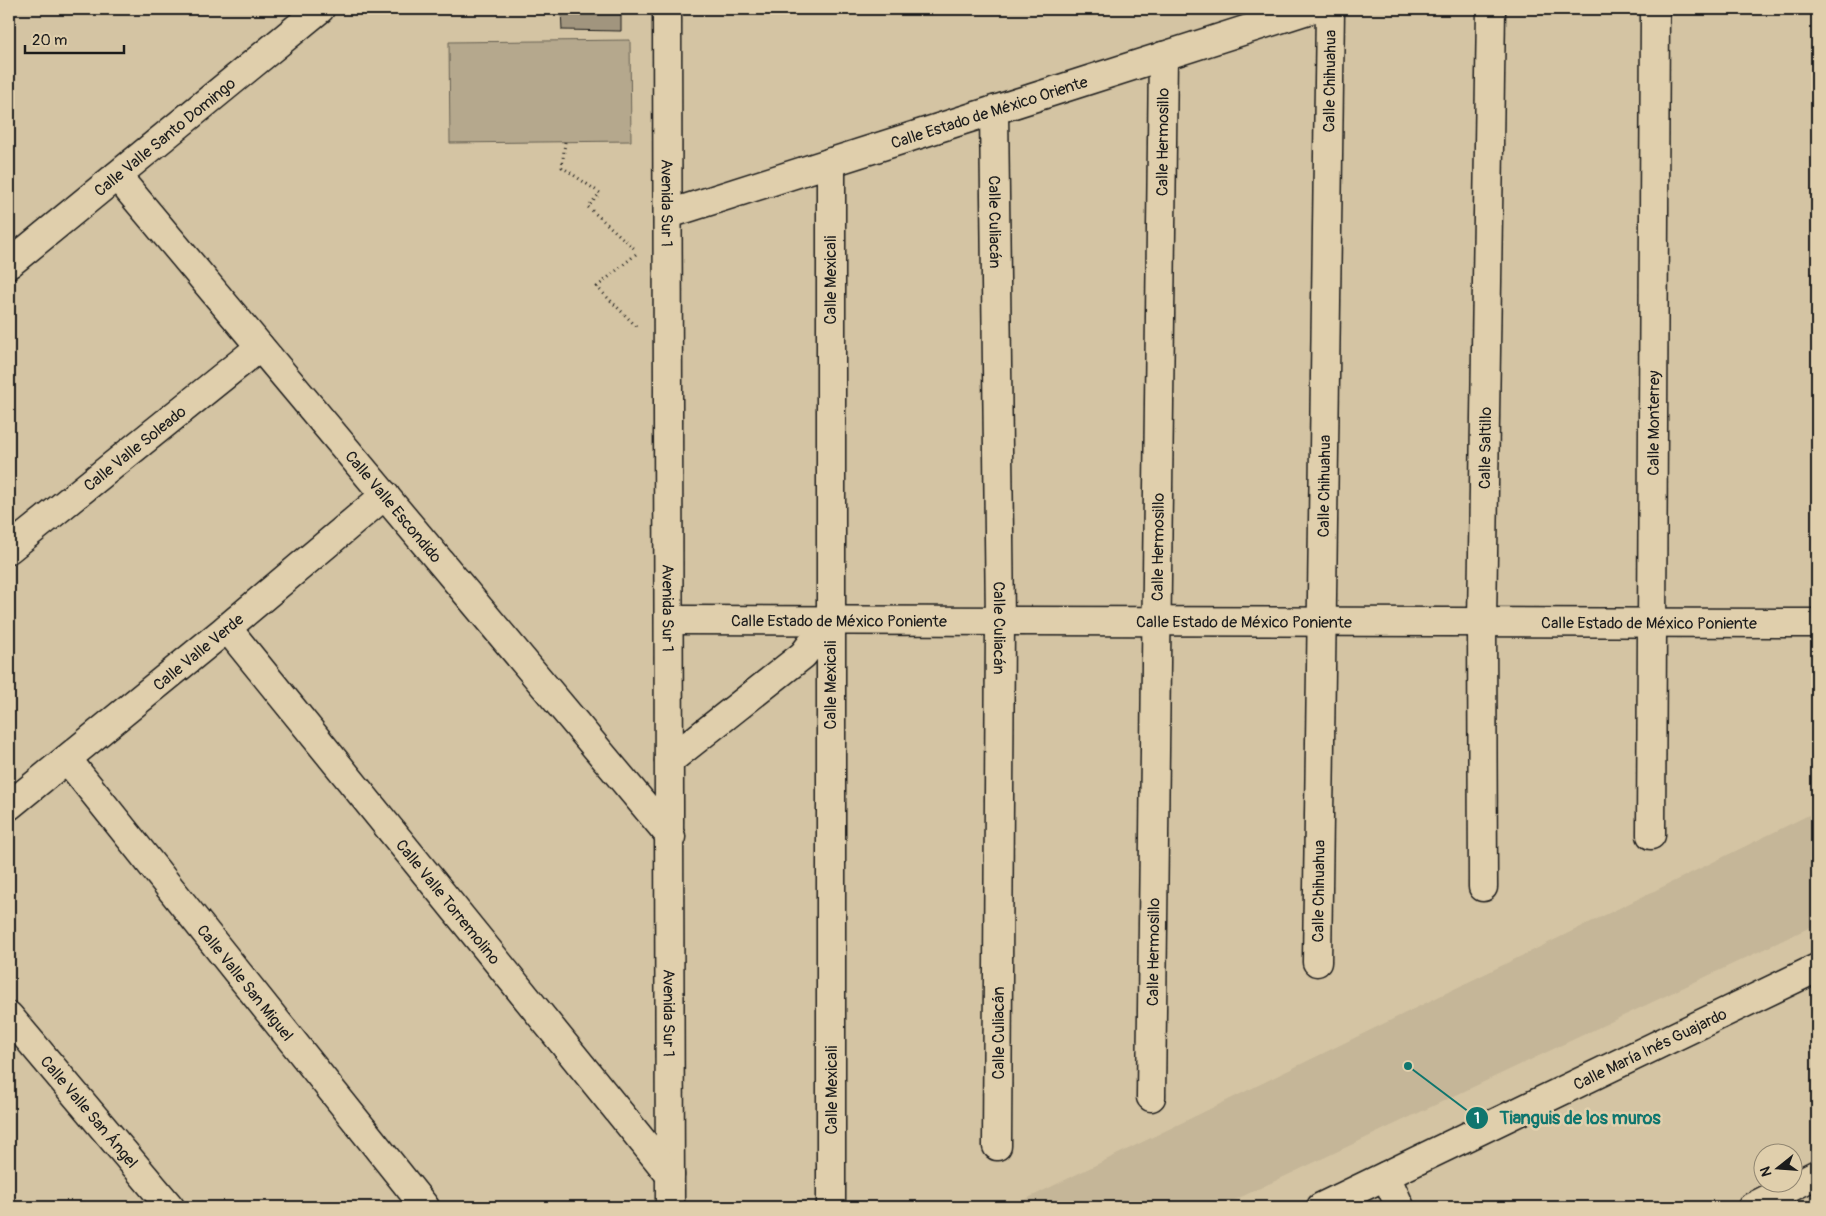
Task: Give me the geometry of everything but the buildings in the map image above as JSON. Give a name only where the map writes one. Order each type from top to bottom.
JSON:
[{"type":"street","name":"Calle Valle Santo Domingo","points":[[9,264],[320,9]]},
{"type":"street","name":"Avenida Sur 1","points":[[667,9],[670,1207]]},
{"type":"street","name":"Calle Estado de México Oriente","points":[[669,214],[1311,9]]},
{"type":"street","name":"Calle Chihuahua","points":[[1317,962],[1320,622],[1330,9]]},
{"type":"street","name":"Calle Saltillo","points":[[1483,887],[1482,622],[1491,9]]},
{"type":"street","name":"Calle Monterrey","points":[[1651,835],[1655,9]]},
{"type":"street","name":"Calle Hermosillo","points":[[1151,1097],[1162,56]]},
{"type":"street","name":"Calle Culiacán","points":[[994,110],[1000,621],[997,1146]]},
{"type":"street","name":"Calle Mexicali","points":[[831,162],[831,1207]]},
{"type":"street","name":"Calle Valle Escondido","points":[[117,176],[670,837]]},
{"type":"street","name":"Calle Valle Soleado","points":[[9,549],[260,347]]},
{"type":"street","name":"Calle Valle Verde","points":[[9,806],[227,628],[385,495]]},
{"type":"street","name":"Calle Estado de México Poniente","points":[[670,620],[1817,623]]},
{"type":"street","points":[[669,760],[803,656],[830,620]]},
{"type":"street","name":"Calle Valle Torremolino","points":[[227,628],[670,1175]]},
{"type":"street","name":"Calle Valle San Miguel","points":[[67,759],[425,1207]]},
{"type":"street","name":"Calle María Inés Guajardo","points":[[1321,1207],[1817,968]]},
{"type":"street","name":"Calle Valle San Ángel","points":[[9,1016],[170,1207]]},
{"type":"street","points":[[1752,1207],[1817,1174]]},
{"type":"street","points":[[1386,1176],[1400,1207]]},
{"type":"path","points":[[565,142],[562,167],[600,193],[588,207],[638,252],[597,287],[638,328]]},
{"type":"shaded area","points":[[630,40],[631,141],[450,143],[449,42]]},
{"type":"shaded area","points":[[1817,811],[1817,924],[1220,1207],[1010,1207]]},
{"type":"place","name":"Tianguis de los muros","points":[[1408,1066]]}]
